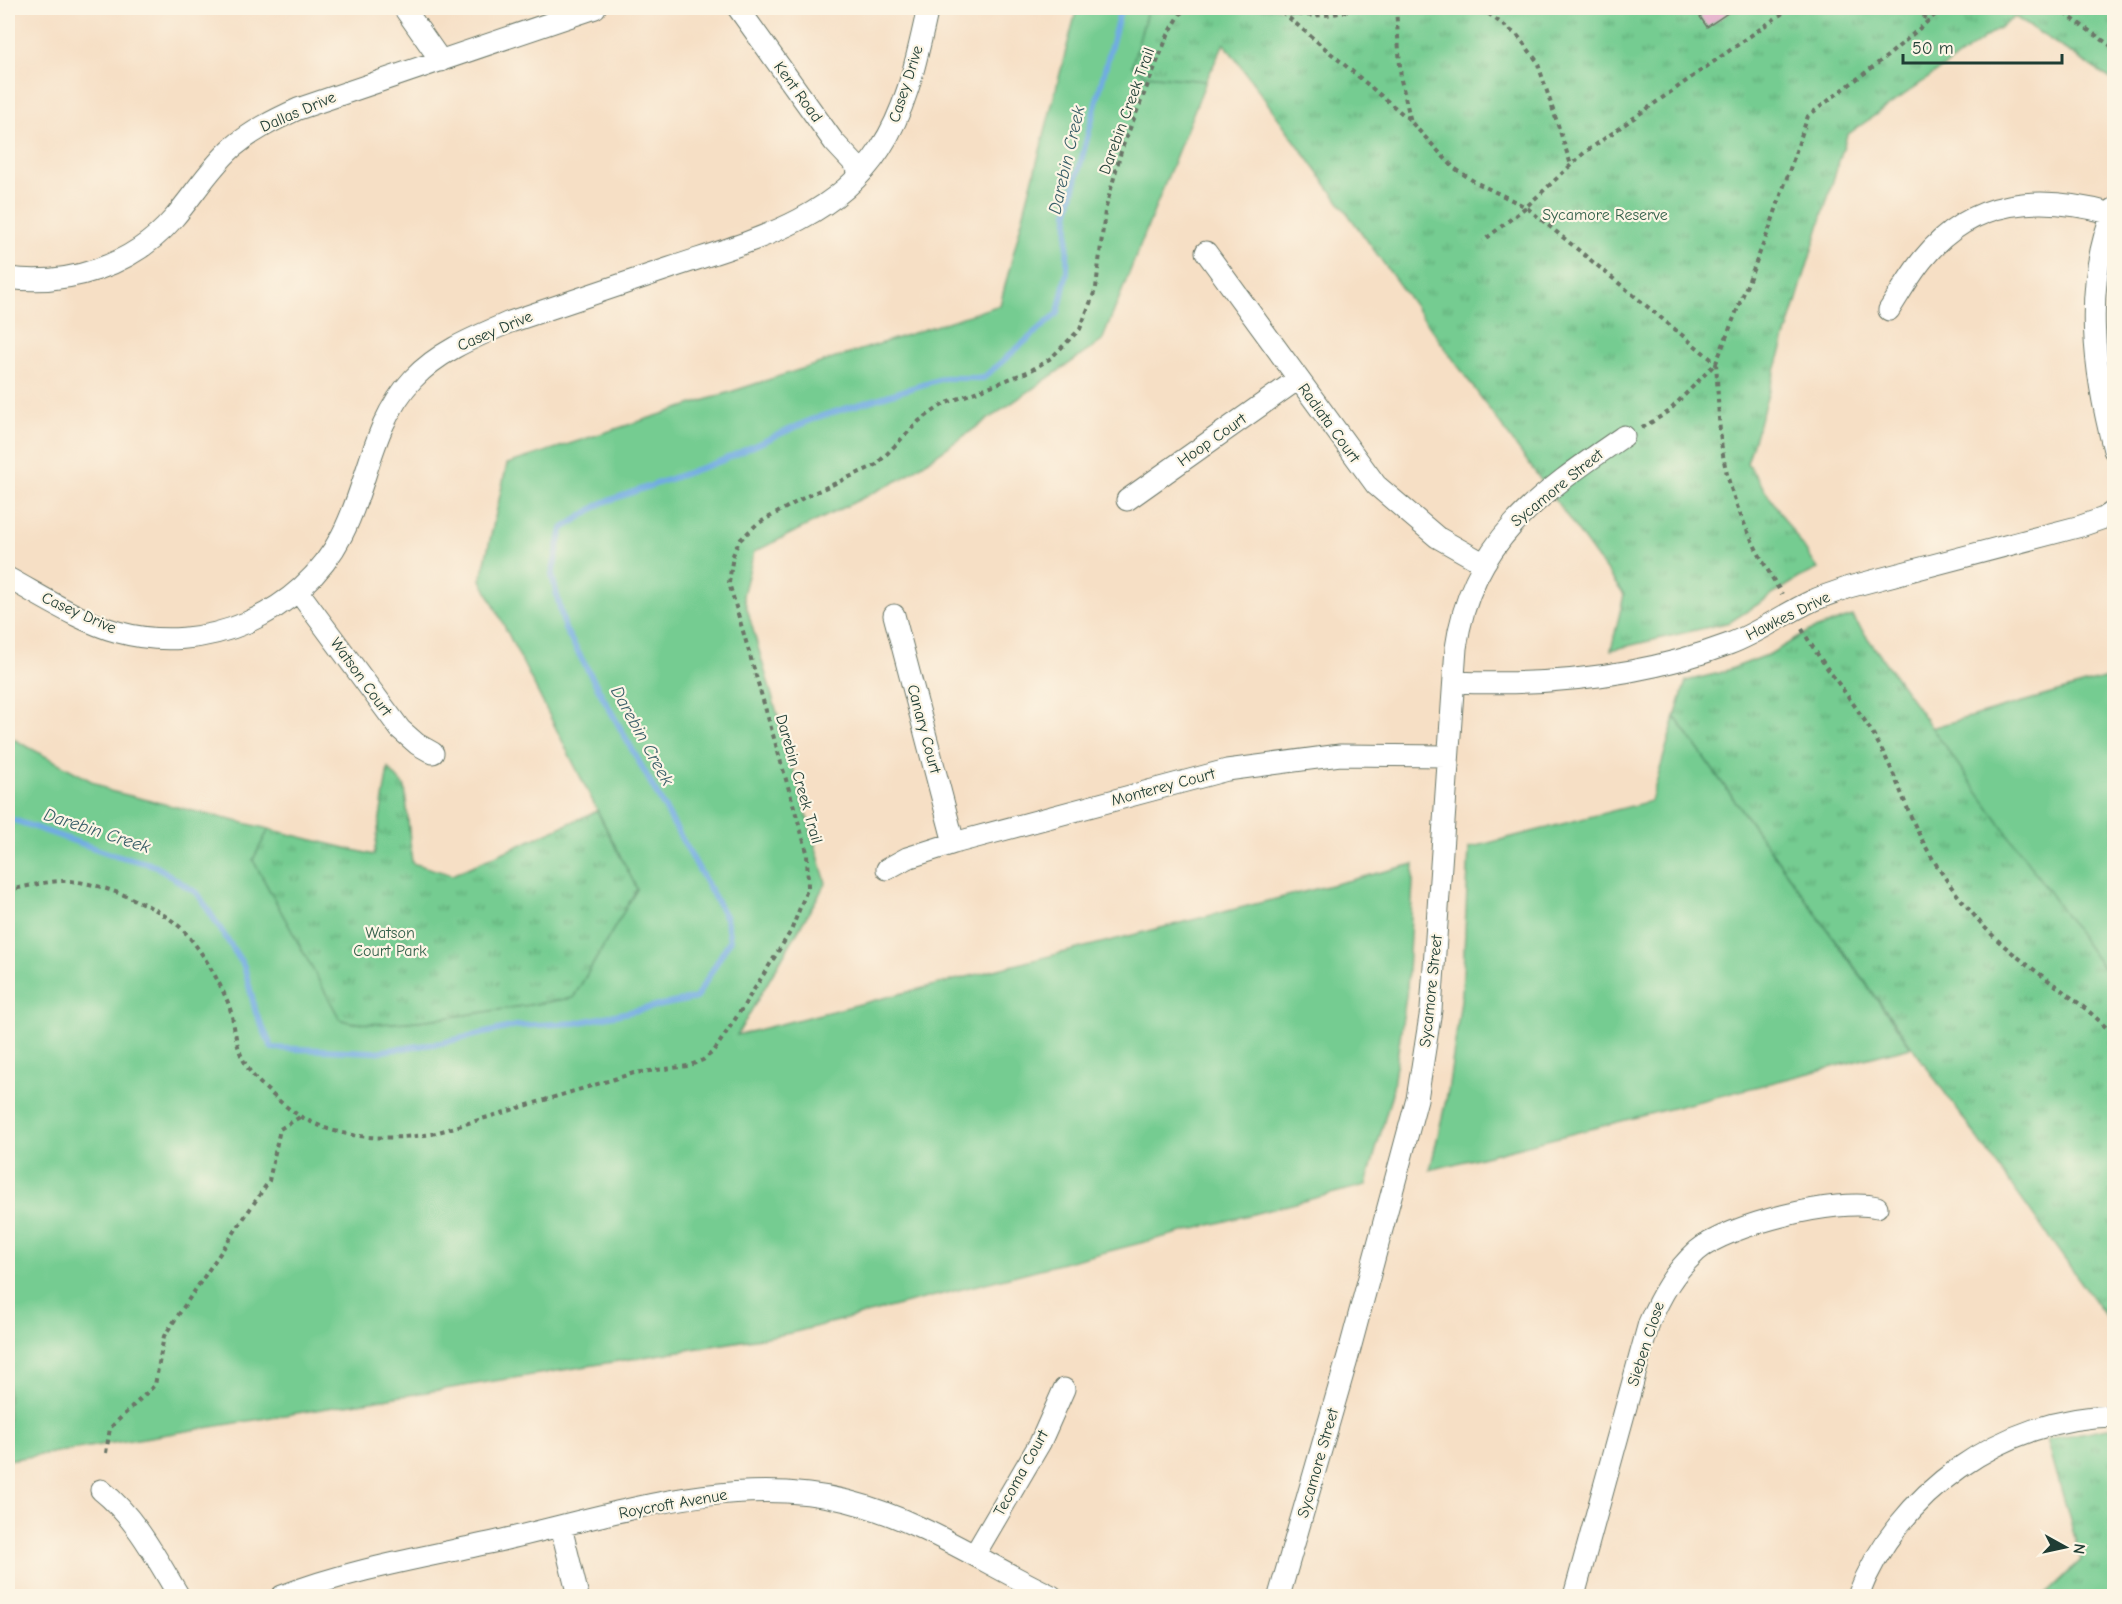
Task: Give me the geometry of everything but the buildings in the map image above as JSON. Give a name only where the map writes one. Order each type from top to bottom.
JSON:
[{"type":"street","points":[[404,8],[441,61]]},
{"type":"street","name":"Dallas Drive","points":[[8,278],[55,280],[81,275],[129,255],[171,221],[230,149],[254,130],[298,109],[595,8]]},
{"type":"street","name":"Kent Road","points":[[738,8],[834,142],[862,172]]},
{"type":"street","name":"Casey Drive","points":[[8,578],[98,626],[146,638],[170,639],[212,635],[257,618],[298,591],[327,560],[342,536],[372,448],[396,399],[414,378],[440,356],[469,339],[510,322],[797,222],[818,210],[862,172],[879,150],[903,104],[928,8]]},
{"type":"street","points":[[1889,310],[1922,260],[1941,240],[1962,223],[1986,211],[2038,202],[2114,212],[2097,280],[2095,355],[2100,390],[2115,450]]},
{"type":"street","name":"Radiata Court","points":[[1206,252],[1361,466],[1383,491],[1437,537],[1483,563]]},
{"type":"street","name":"Hoop Court","points":[[1127,500],[1298,379]]},
{"type":"street","name":"Sycamore Street","points":[[1279,1596],[1348,1356],[1417,1099],[1431,1010],[1456,648],[1462,612],[1483,563],[1507,529],[1523,512],[1582,465],[1624,436]]},
{"type":"street","name":"Hawkes Drive","points":[[1454,682],[1547,683],[1625,672],[1729,644],[1815,599],[2081,526],[2104,518],[2115,511]]},
{"type":"street","name":"Watson Court","points":[[298,591],[400,729],[417,744],[433,753]]},
{"type":"street","name":"Canary Court","points":[[894,615],[954,843]]},
{"type":"street","name":"Monterey Court","points":[[887,869],[907,858],[954,843],[1227,770],[1340,755],[1448,756]]},
{"type":"street","name":"Sieben Close","points":[[1574,1596],[1649,1323],[1662,1295],[1679,1269],[1699,1249],[1737,1230],[1829,1205],[1852,1203],[1877,1208]]},
{"type":"street","name":"Tecoma Court","points":[[975,1554],[1040,1443],[1064,1389]]},
{"type":"street","points":[[1858,1596],[1871,1567],[1899,1523],[1919,1501],[1972,1458],[2004,1442],[2054,1423],[2115,1416]]},
{"type":"street","points":[[101,1490],[120,1505],[136,1526],[179,1596]]},
{"type":"street","name":"Roycroft Avenue","points":[[282,1596],[326,1581],[658,1504],[737,1492],[806,1494],[880,1510],[912,1522],[1052,1596]]},
{"type":"street","points":[[561,1527],[578,1596]]},
{"type":"path","name":"Darebin Creek Trail","points":[[8,890],[63,881],[82,883],[131,899],[167,917],[182,929],[219,982],[228,1001],[235,1042],[245,1064],[260,1083],[300,1117],[344,1135],[402,1138],[432,1134],[634,1073],[688,1066],[703,1060],[714,1051],[762,981],[791,931],[808,887],[807,852],[798,811],[729,583],[733,555],[739,541],[757,524],[807,496],[876,465],[919,421],[944,404],[1030,371],[1051,358],[1080,329],[1096,288],[1105,211],[1122,148],[1168,35],[1184,8]]},
{"type":"path","points":[[1272,8],[1282,12],[1412,122],[1454,168],[1475,182],[1526,207],[1716,363],[1721,440],[1732,494],[1751,540],[1822,663],[1845,691],[1880,745],[1919,834],[1953,890],[2001,943],[2079,1003],[2115,1036]]},
{"type":"path","points":[[1282,12],[1328,14],[1356,8]]},
{"type":"path","points":[[1395,8],[1401,80],[1412,122]]},
{"type":"path","points":[[1481,8],[1518,36],[1538,61],[1571,165]]},
{"type":"path","points":[[1483,241],[1526,207],[1584,153],[1790,8]]},
{"type":"path","points":[[1917,8],[1927,20]]},
{"type":"path","points":[[1624,436],[1668,411],[1716,363],[1770,227],[1808,116],[1890,54],[1943,8]]},
{"type":"path","points":[[2057,8],[2115,48]]},
{"type":"path","points":[[106,1453],[110,1428],[155,1385],[164,1336],[269,1181],[280,1129],[300,1117]]},
{"type":"green space","points":[[1077,8],[1148,8],[1132,66],[1146,75],[1206,81],[1102,341],[901,479],[754,552],[743,595],[826,883],[737,1035],[1414,864],[1407,989],[1392,1093],[1366,1185],[791,1333],[8,1460],[8,736],[110,791],[269,829],[253,860],[340,1019],[357,1023],[416,1021],[573,998],[637,889],[481,580],[507,464],[1000,305]]},
{"type":"green space","name":"Sycamore Reserve","points":[[1148,8],[2114,8],[2114,81],[2015,17],[1847,135],[1747,463],[1818,569],[1799,578],[1730,622],[1611,650],[1624,595],[1224,43],[1206,81],[1146,75],[1132,66]]},
{"type":"green space","points":[[1852,616],[2114,983],[2114,1328],[1675,717],[1686,681],[1720,673],[1770,654],[1809,631]]},
{"type":"green space","points":[[2114,676],[2114,983],[1931,728]]},
{"type":"green space","points":[[1675,717],[1911,1047],[1430,1170],[1448,1091],[1462,993],[1469,848],[1651,801]]},
{"type":"green space","name":"Watson Court Park","points":[[388,768],[405,787],[412,863],[452,875],[597,811],[637,889],[573,998],[416,1021],[357,1023],[340,1019],[253,860],[269,829],[374,855]]},
{"type":"green space","points":[[2108,1428],[2114,1429],[2114,1596],[2044,1596],[2081,1560],[2047,1439]]},
{"type":"waterway","name":"Darebin Creek","points":[[8,818],[111,854],[154,865],[198,894],[244,966],[256,1013],[272,1048],[375,1052],[441,1043],[515,1026],[576,1023],[696,998],[730,940],[726,918],[565,629],[552,575],[562,529],[602,503],[721,461],[815,418],[944,378],[983,378],[1058,313],[1067,272],[1068,211],[1121,8]]}]
